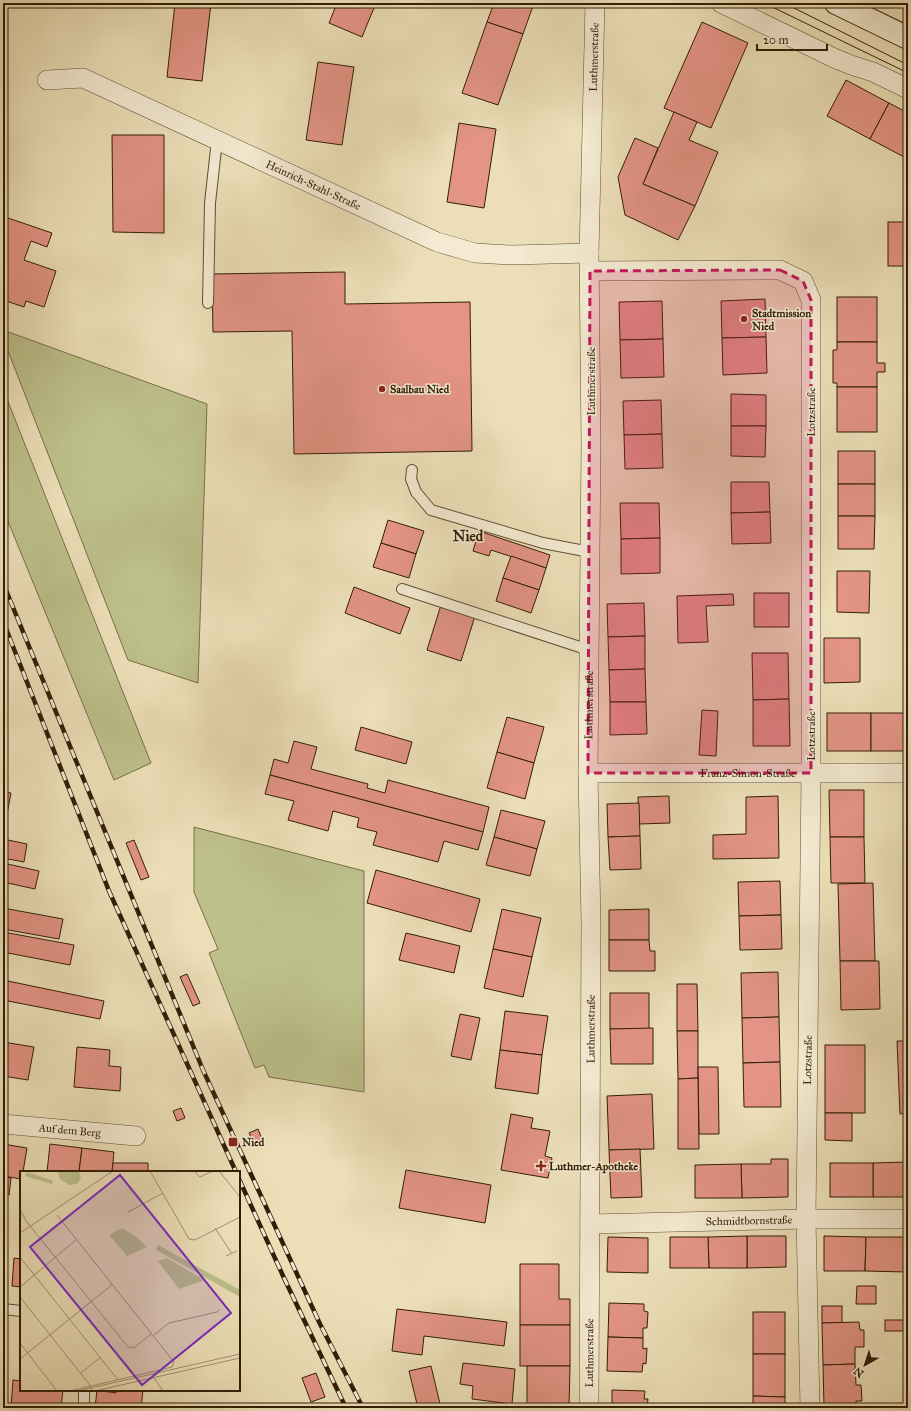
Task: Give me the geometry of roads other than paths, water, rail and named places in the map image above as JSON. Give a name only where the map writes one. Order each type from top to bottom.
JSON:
[{"type":"main road","points":[[836,3],[908,38]]},
{"type":"street","name":"Luthmerstraße","points":[[589,1408],[591,923],[588,773],[591,444],[590,262],[595,3]]},
{"type":"street","points":[[721,3],[839,60],[873,72],[908,89]]},
{"type":"street","name":"Heinrich-Stahl-Straße","points":[[47,80],[83,78],[437,242],[474,254],[512,255],[590,262]]},
{"type":"street","name":"Lotzstraße","points":[[590,262],[780,270],[803,281],[811,300],[812,773],[806,1219],[810,1408]]},
{"type":"street","name":"Franz-Simon-Straße","points":[[588,773],[908,773]]},
{"type":"street","name":"Auf dem Berg","points":[[3,1124],[136,1136]]},
{"type":"street","name":"Schmidtbornstraße","points":[[590,1224],[806,1219],[908,1220]]},
{"type":"lane","points":[[208,303],[210,203],[217,140]]},
{"type":"lane","points":[[412,470],[411,479],[416,492],[431,510],[543,543],[590,552]]},
{"type":"lane","points":[[402,589],[589,650]]},
{"type":"lane","points":[[3,1309],[20,1311]]},
{"type":"lane","points":[[84,1391],[84,1408]]},
{"type":"tram line","points":[[764,3],[908,73]]},
{"type":"tram line","points":[[784,3],[908,65]]},
{"type":"railway","points":[[3,583],[203,1070],[320,1324],[363,1408]]},
{"type":"railway","points":[[3,621],[109,891],[236,1171]]},
{"type":"railway","points":[[240,1181],[346,1408]]},
{"type":"place","name":"Stadtmission Nied","points":[[744,319]]},
{"type":"place","name":"Saalbau Nied","points":[[382,389]]},
{"type":"place","name":"Nied","points":[[233,1142]]},
{"type":"place","name":"Luthmer-Apotheke","points":[[541,1166]]},
{"type":"district","name":"Nied","points":[[468,536]]}]
